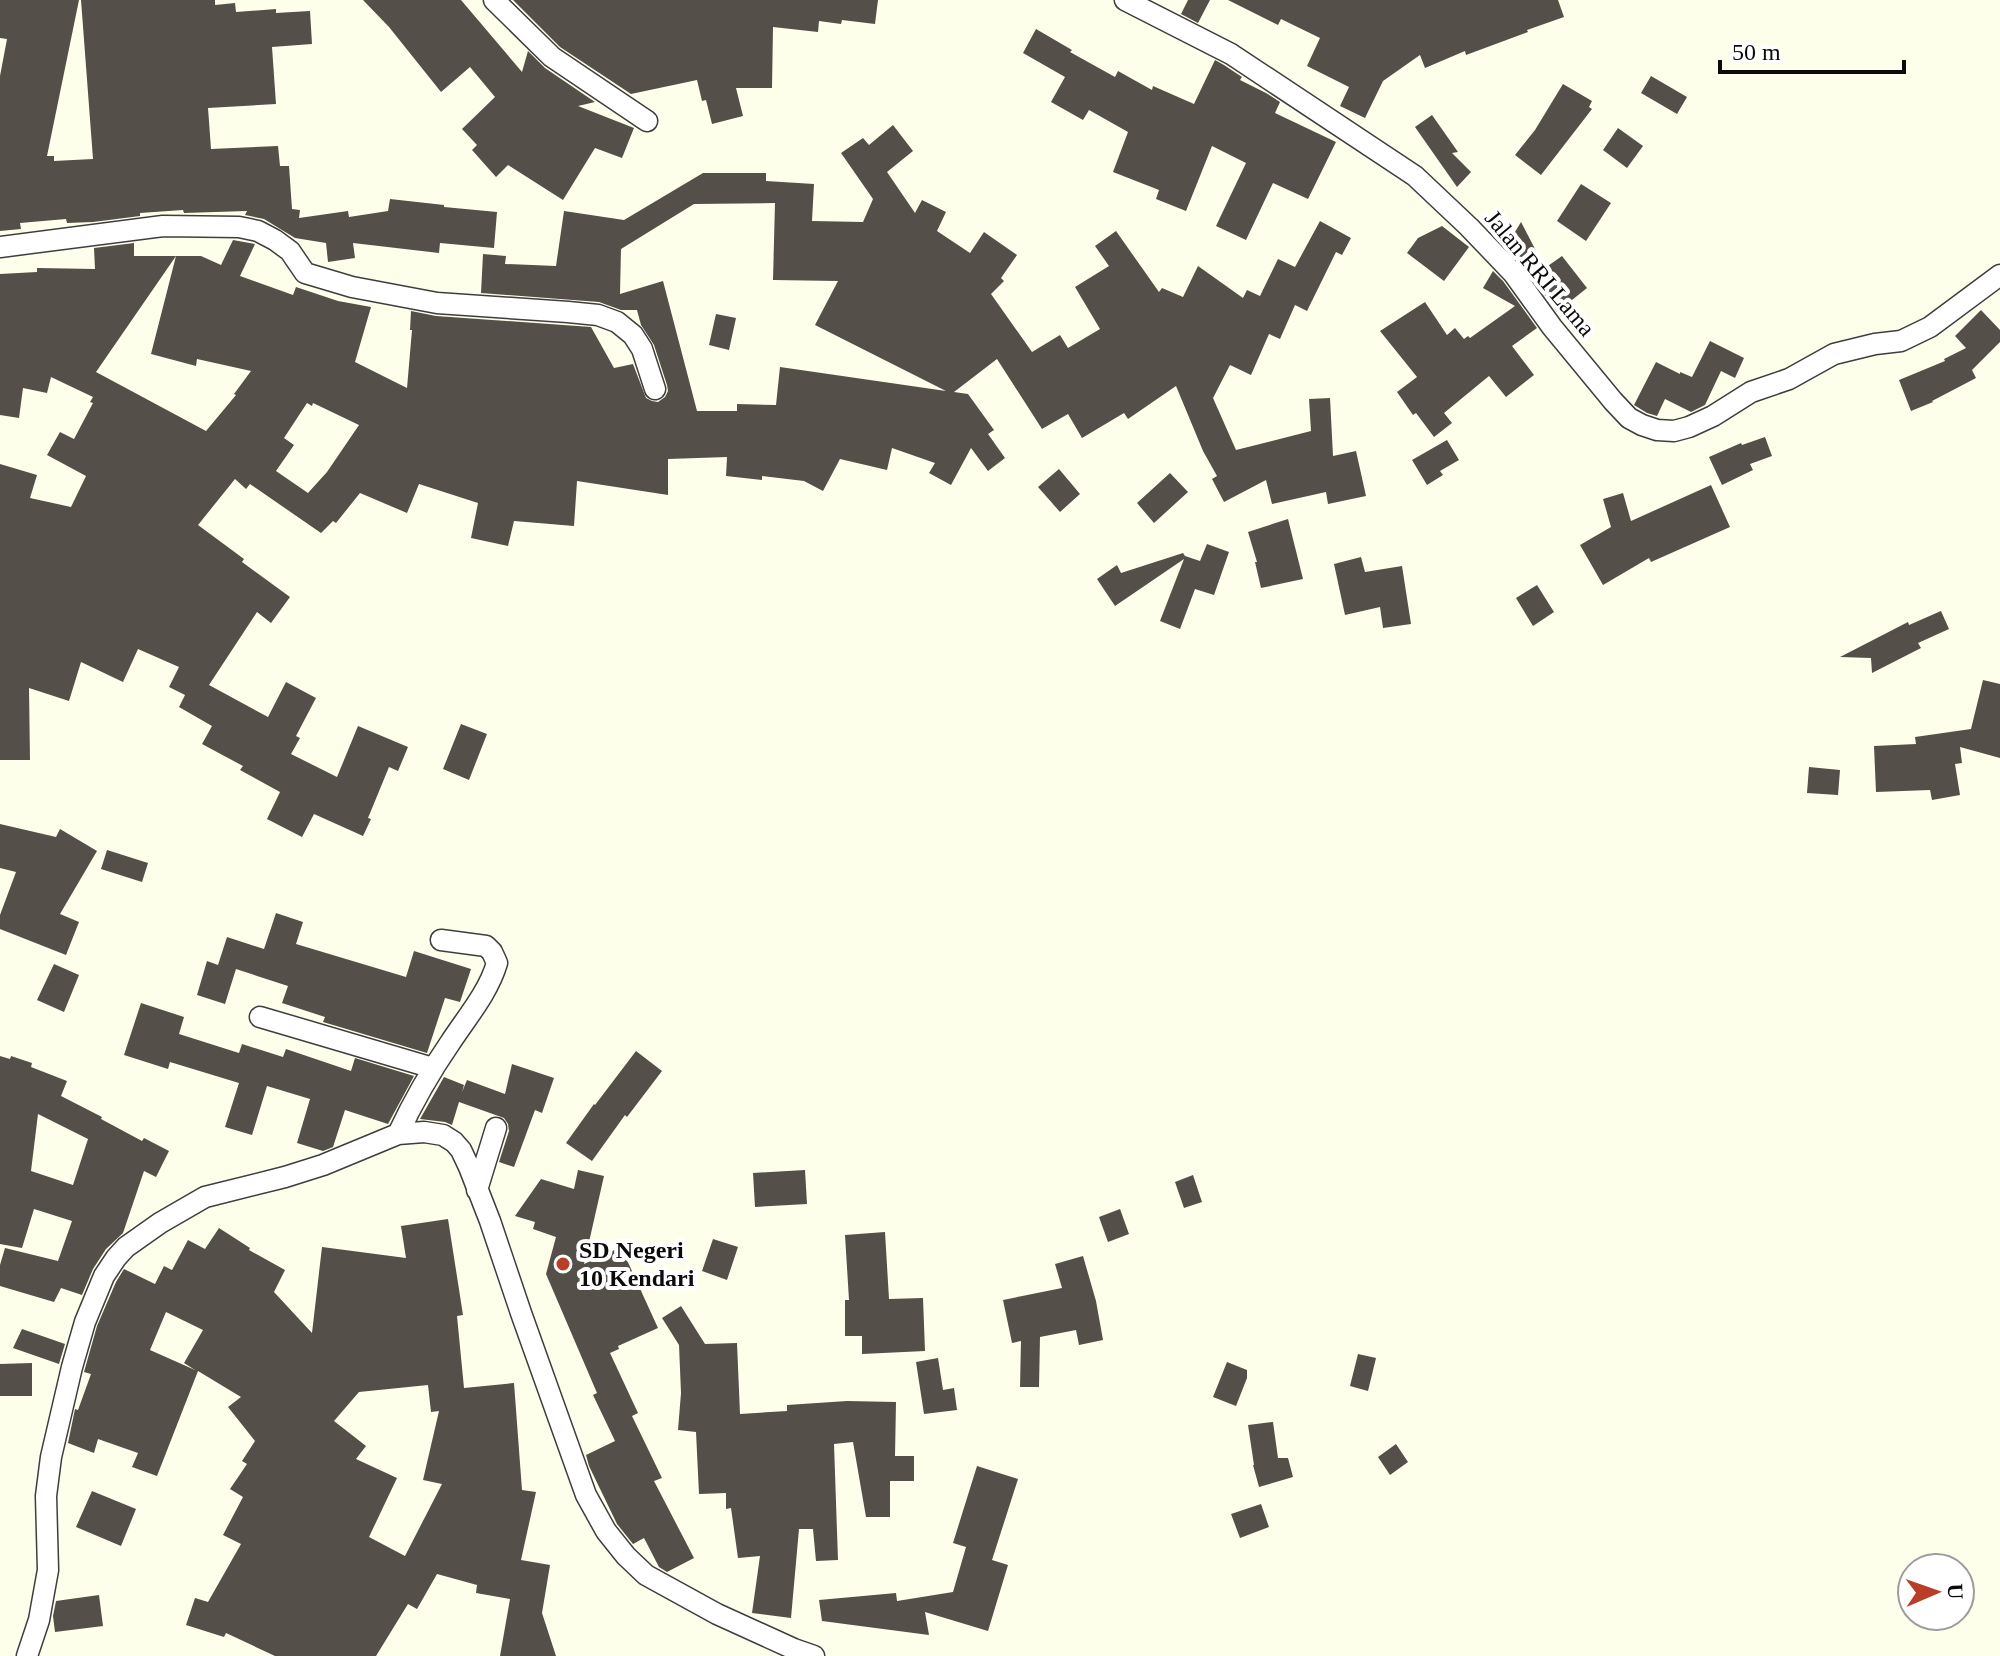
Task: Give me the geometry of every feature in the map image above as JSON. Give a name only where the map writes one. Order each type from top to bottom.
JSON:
[{"type":"street","points":[[494,0],[552,57],[647,121]]},
{"type":"street","name":"Jalan RRI Lama","points":[[1125,0],[1231,54],[1415,176],[1513,273],[1552,327],[1629,418],[1657,430],[1674,431],[1689,427],[1751,392],[1789,379],[1834,354],[1901,341],[1930,327],[2000,275]]},
{"type":"street","points":[[0,247],[163,226],[239,227],[258,231],[290,251],[305,273],[352,287],[437,303],[598,315],[617,322],[633,335],[642,349],[655,389]]},
{"type":"street","points":[[398,1134],[433,1068],[488,987],[497,963],[486,946],[441,940]]},
{"type":"street","points":[[260,1017],[433,1068]]},
{"type":"street","points":[[477,1190],[496,1128]]},
{"type":"street","points":[[27,1656],[39,1620],[48,1570],[46,1496],[51,1457],[85,1322],[104,1276],[116,1258],[160,1223],[205,1197],[310,1169],[398,1134],[424,1132],[443,1135],[454,1142],[465,1159],[490,1221],[586,1495],[606,1531],[646,1575],[717,1614],[814,1656]]},
{"type":"building","points":[[0,0],[79,0],[47,156],[54,156],[54,161],[93,159],[81,0],[215,0],[215,5],[235,3],[236,12],[276,9],[276,13],[310,11],[312,44],[272,47],[276,104],[208,108],[211,149],[278,146],[280,166],[289,166],[292,209],[300,210],[299,218],[348,211],[349,217],[388,211],[390,199],[497,212],[494,248],[440,243],[439,253],[353,243],[355,258],[328,262],[326,243],[295,238],[264,219],[245,215],[247,211],[140,213],[140,216],[93,222],[67,223],[66,219],[20,223],[21,229],[0,231],[0,76],[7,39],[0,38]]},
{"type":"building","points":[[363,0],[461,0],[522,72],[528,51],[545,68],[595,102],[578,106],[634,128],[622,158],[595,148],[563,200],[508,165],[496,177],[472,150],[477,145],[462,129],[495,97],[470,67],[441,92]]},
{"type":"building","points":[[513,0],[878,0],[875,24],[819,21],[818,32],[773,27],[772,88],[736,88],[743,116],[712,124],[697,80],[631,94],[560,47]]},
{"type":"building","points":[[1188,0],[1210,0],[1198,23],[1181,14]]},
{"type":"building","points":[[1228,0],[1558,0],[1564,17],[1425,68],[1420,55],[1383,81],[1365,118],[1340,106],[1349,87],[1307,66],[1320,38],[1281,19],[1278,25]]},
{"type":"building","points":[[1036,29],[1115,77],[1118,71],[1152,90],[1153,86],[1194,104],[1215,60],[1224,65],[1242,77],[1240,80],[1280,102],[1275,113],[1336,142],[1308,199],[1273,183],[1246,240],[1216,226],[1246,163],[1212,146],[1186,211],[1156,199],[1159,190],[1113,172],[1128,132],[1089,110],[1083,120],[1051,102],[1065,77],[1023,53]]},
{"type":"building","points":[[1651,76],[1687,97],[1677,114],[1641,93]]},
{"type":"building","points":[[1563,84],[1592,101],[1589,107],[1592,109],[1541,175],[1515,155],[1535,130]]},
{"type":"building","points":[[1432,115],[1458,152],[1452,153],[1471,172],[1457,187],[1415,127]]},
{"type":"building","points":[[893,125],[913,151],[887,172],[915,213],[922,200],[946,212],[937,231],[970,253],[984,232],[1017,255],[1001,278],[1004,281],[991,294],[1032,352],[1060,335],[1068,348],[1100,329],[1075,287],[1109,266],[1095,246],[1116,231],[1159,292],[1162,288],[1183,297],[1198,266],[1243,298],[1247,290],[1260,296],[1278,259],[1295,267],[1320,221],[1351,238],[1342,255],[1336,252],[1307,311],[1295,305],[1280,339],[1269,334],[1251,375],[1230,365],[1213,398],[1236,450],[1311,431],[1309,399],[1330,398],[1333,456],[1356,451],[1366,496],[1328,504],[1326,492],[1272,504],[1266,480],[1224,502],[1212,479],[1217,476],[1176,386],[1128,419],[1124,413],[1082,438],[1068,414],[1042,429],[997,359],[954,392],[968,394],[994,430],[988,434],[1005,458],[988,471],[971,448],[951,485],[929,473],[935,463],[892,448],[887,470],[840,459],[823,491],[804,481],[726,476],[727,457],[668,459],[668,495],[577,481],[574,526],[514,521],[508,546],[471,538],[478,503],[419,484],[407,513],[360,493],[336,523],[333,521],[321,533],[250,484],[246,489],[235,479],[198,525],[290,597],[271,623],[257,612],[209,685],[268,717],[286,682],[316,698],[296,736],[300,738],[291,754],[337,777],[358,726],[408,747],[398,771],[389,767],[363,836],[314,814],[302,837],[267,819],[280,792],[240,770],[243,766],[202,744],[212,726],[179,707],[185,695],[169,687],[179,667],[138,649],[123,682],[81,662],[69,701],[29,688],[30,760],[0,760],[0,464],[37,475],[30,498],[71,507],[86,476],[47,455],[60,432],[74,439],[93,403],[90,402],[93,397],[51,377],[47,393],[23,388],[19,418],[0,415],[0,274],[37,272],[37,268],[95,269],[94,248],[134,243],[134,256],[176,256],[201,256],[221,265],[233,240],[255,244],[240,276],[293,295],[296,287],[338,301],[371,307],[355,362],[407,388],[411,311],[436,316],[591,327],[614,368],[633,364],[646,398],[658,402],[665,397],[667,385],[654,345],[641,325],[637,310],[621,310],[599,302],[481,293],[483,254],[506,256],[505,264],[556,266],[564,211],[624,220],[703,173],[766,173],[766,181],[814,184],[812,221],[863,222],[873,199],[841,153],[863,138],[869,145]],"holes":[[[775,203],[773,280],[838,281],[815,325],[946,391],[780,367],[776,405],[737,404],[737,411],[697,411],[663,281],[620,294],[621,249],[694,204]],[[176,256],[151,354],[196,366],[197,359],[251,371],[206,431],[96,372]],[[307,403],[359,425],[327,472],[308,493],[276,471],[294,445],[284,438]]]},
{"type":"building","points":[[1618,128],[1643,146],[1627,168],[1603,150]]},
{"type":"building","points":[[1581,184],[1611,203],[1586,241],[1557,221]]},
{"type":"building","points":[[1521,222],[1545,268],[1562,256],[1587,288],[1557,312],[1506,247]]},
{"type":"building","points":[[1442,226],[1469,247],[1444,281],[1407,253],[1418,238]]},
{"type":"building","points":[[1493,271],[1537,328],[1512,346],[1534,375],[1506,397],[1489,376],[1444,413],[1452,423],[1434,437],[1397,392],[1417,377],[1380,331],[1425,302],[1447,335],[1455,328],[1464,339],[1470,338],[1515,306],[1483,288]]},
{"type":"building","points":[[1981,310],[2000,330],[2000,342],[1972,370],[1976,378],[1911,411],[1899,380],[1945,361],[1966,348],[1955,336]]},
{"type":"building","points":[[716,314],[736,318],[729,350],[709,345]]},
{"type":"building","points":[[1710,341],[1744,358],[1735,378],[1721,371],[1705,405],[1691,412],[1665,399],[1657,416],[1634,405],[1656,362],[1692,377]]},
{"type":"building","points":[[1765,437],[1772,456],[1750,464],[1753,470],[1722,485],[1709,457],[1741,443]]},
{"type":"building","points":[[1447,440],[1459,460],[1440,471],[1443,475],[1427,485],[1412,460]]},
{"type":"building","points":[[1059,469],[1080,494],[1060,512],[1038,487]]},
{"type":"building","points":[[1170,473],[1188,492],[1154,523],[1137,503]]},
{"type":"building","points":[[1711,485],[1730,527],[1651,562],[1649,558],[1603,585],[1580,545],[1611,527],[1603,499],[1623,493],[1631,521]]},
{"type":"building","points":[[1288,519],[1303,579],[1261,588],[1248,532]]},
{"type":"building","points":[[1207,544],[1229,552],[1214,595],[1195,589],[1180,629],[1160,621],[1184,559],[1115,606],[1097,579],[1117,565],[1121,573],[1183,553],[1200,561]]},
{"type":"building","points":[[1361,557],[1365,572],[1402,566],[1411,624],[1383,628],[1380,607],[1345,615],[1334,564]]},
{"type":"building","points":[[1537,585],[1554,612],[1533,626],[1516,598]]},
{"type":"building","points":[[1941,611],[1949,629],[1918,643],[1921,648],[1872,673],[1871,658],[1840,657],[1908,622],[1909,625]]},
{"type":"building","points":[[1983,680],[2000,684],[2000,758],[1960,747],[1962,763],[1955,764],[1960,795],[1932,800],[1930,790],[1876,792],[1874,746],[1916,744],[1915,737],[1971,729]]},
{"type":"building","points":[[461,724],[487,734],[469,780],[443,769]]},
{"type":"building","points":[[1809,767],[1840,770],[1838,795],[1807,793]]},
{"type":"building","points":[[0,824],[56,837],[60,829],[97,851],[60,914],[79,922],[66,955],[0,929],[0,915],[16,872],[0,868]]},
{"type":"building","points":[[107,850],[148,863],[142,882],[101,869]]},
{"type":"building","points":[[276,913],[303,922],[296,944],[406,977],[414,951],[471,969],[460,1002],[445,998],[427,1053],[323,1022],[325,1017],[282,1003],[288,986],[236,969],[225,1004],[197,995],[207,961],[218,965],[227,937],[264,949]]},
{"type":"building","points":[[54,964],[79,975],[64,1012],[37,1000]]},
{"type":"building","points":[[141,1003],[184,1017],[179,1034],[239,1053],[242,1044],[283,1057],[286,1049],[351,1071],[355,1058],[414,1076],[388,1124],[345,1110],[333,1147],[323,1151],[297,1143],[310,1099],[267,1086],[252,1135],[225,1127],[239,1083],[170,1062],[168,1069],[124,1055]]},
{"type":"building","points":[[636,1051],[662,1071],[592,1161],[566,1143]]},
{"type":"building","points":[[0,1056],[32,1063],[31,1067],[67,1081],[61,1096],[142,1141],[144,1138],[169,1151],[156,1177],[144,1171],[123,1233],[106,1249],[82,1295],[61,1288],[54,1302],[0,1286],[0,1265],[5,1248],[58,1261],[72,1221],[34,1209],[22,1248],[0,1244]],"holes":[[[38,1114],[88,1139],[73,1185],[31,1171]]]},
{"type":"building","points":[[512,1064],[554,1078],[542,1113],[535,1110],[514,1167],[499,1162],[509,1131],[504,1118],[459,1102],[452,1125],[420,1119],[444,1077],[464,1085],[462,1092],[467,1080],[505,1094]]},
{"type":"building","points":[[578,1170],[604,1176],[584,1264],[621,1247],[658,1328],[618,1346],[619,1349],[610,1353],[638,1413],[632,1416],[662,1478],[654,1481],[694,1558],[667,1572],[659,1567],[644,1538],[633,1544],[617,1524],[589,1466],[586,1455],[615,1441],[593,1395],[597,1393],[546,1274],[556,1237],[533,1229],[535,1222],[515,1216],[541,1179],[574,1189]]},
{"type":"building","points":[[805,1170],[807,1204],[755,1207],[753,1173]]},
{"type":"building","points":[[1193,1175],[1202,1202],[1184,1208],[1175,1182]]},
{"type":"building","points":[[1120,1209],[1129,1234],[1108,1242],[1099,1217]]},
{"type":"building","points":[[448,1219],[463,1315],[457,1316],[464,1388],[514,1383],[522,1490],[536,1492],[521,1560],[550,1565],[542,1613],[556,1656],[500,1656],[510,1599],[476,1593],[477,1585],[437,1574],[417,1609],[408,1604],[376,1656],[275,1656],[226,1633],[224,1637],[186,1625],[195,1598],[208,1602],[241,1544],[223,1535],[243,1497],[230,1489],[247,1464],[242,1461],[255,1441],[228,1407],[241,1397],[198,1371],[157,1476],[132,1467],[138,1453],[98,1439],[94,1453],[68,1443],[75,1409],[78,1410],[91,1374],[84,1372],[97,1326],[124,1269],[155,1284],[164,1266],[172,1270],[188,1240],[205,1249],[219,1228],[249,1250],[285,1270],[274,1292],[312,1333],[322,1247],[406,1258],[401,1226]],"holes":[[[166,1312],[203,1330],[184,1363],[195,1370],[150,1350]],[[428,1385],[431,1412],[439,1411],[423,1480],[442,1484],[405,1556],[369,1537],[397,1478],[356,1459],[366,1446],[334,1421],[359,1392]]]},
{"type":"building","points":[[885,1232],[889,1299],[923,1298],[925,1351],[862,1354],[862,1336],[845,1336],[845,1300],[849,1300],[845,1235]]},
{"type":"building","points":[[713,1239],[738,1247],[727,1280],[702,1271]]},
{"type":"building","points":[[1083,1256],[1103,1340],[1079,1345],[1076,1330],[1040,1337],[1039,1387],[1020,1387],[1021,1341],[1012,1343],[1003,1300],[1062,1288],[1055,1264]]},
{"type":"building","points":[[681,1306],[705,1344],[737,1343],[740,1414],[787,1411],[787,1405],[896,1402],[895,1456],[914,1456],[914,1481],[890,1481],[890,1517],[866,1517],[853,1442],[834,1444],[838,1560],[816,1561],[813,1529],[799,1529],[791,1618],[752,1613],[760,1556],[738,1558],[731,1508],[726,1509],[726,1493],[699,1494],[696,1432],[678,1430],[681,1393],[679,1345],[662,1318]]},
{"type":"building","points":[[22,1329],[65,1344],[59,1364],[13,1348]]},
{"type":"building","points":[[1358,1354],[1376,1358],[1368,1391],[1350,1386]]},
{"type":"building","points":[[938,1358],[943,1390],[954,1388],[957,1410],[924,1414],[916,1362]]},
{"type":"building","points":[[1227,1362],[1247,1370],[1236,1406],[1213,1397]]},
{"type":"building","points":[[32,1363],[32,1396],[0,1396],[0,1364]]},
{"type":"building","points":[[1273,1422],[1278,1458],[1288,1458],[1293,1477],[1259,1487],[1248,1425]]},
{"type":"building","points":[[1396,1444],[1408,1462],[1390,1475],[1378,1457]]},
{"type":"building","points":[[977,1466],[1018,1479],[992,1560],[1008,1565],[988,1631],[925,1612],[929,1635],[822,1621],[819,1600],[896,1593],[897,1601],[953,1592],[966,1547],[953,1543]]},
{"type":"building","points":[[92,1491],[136,1509],[121,1546],[76,1527]]},
{"type":"building","points":[[1261,1504],[1269,1527],[1240,1538],[1231,1514]]},
{"type":"building","points":[[99,1595],[103,1626],[55,1632],[53,1616],[56,1601]]},
{"type":"place","name":"SD Negeri 10 Kendari","points":[[563,1264]]}]
